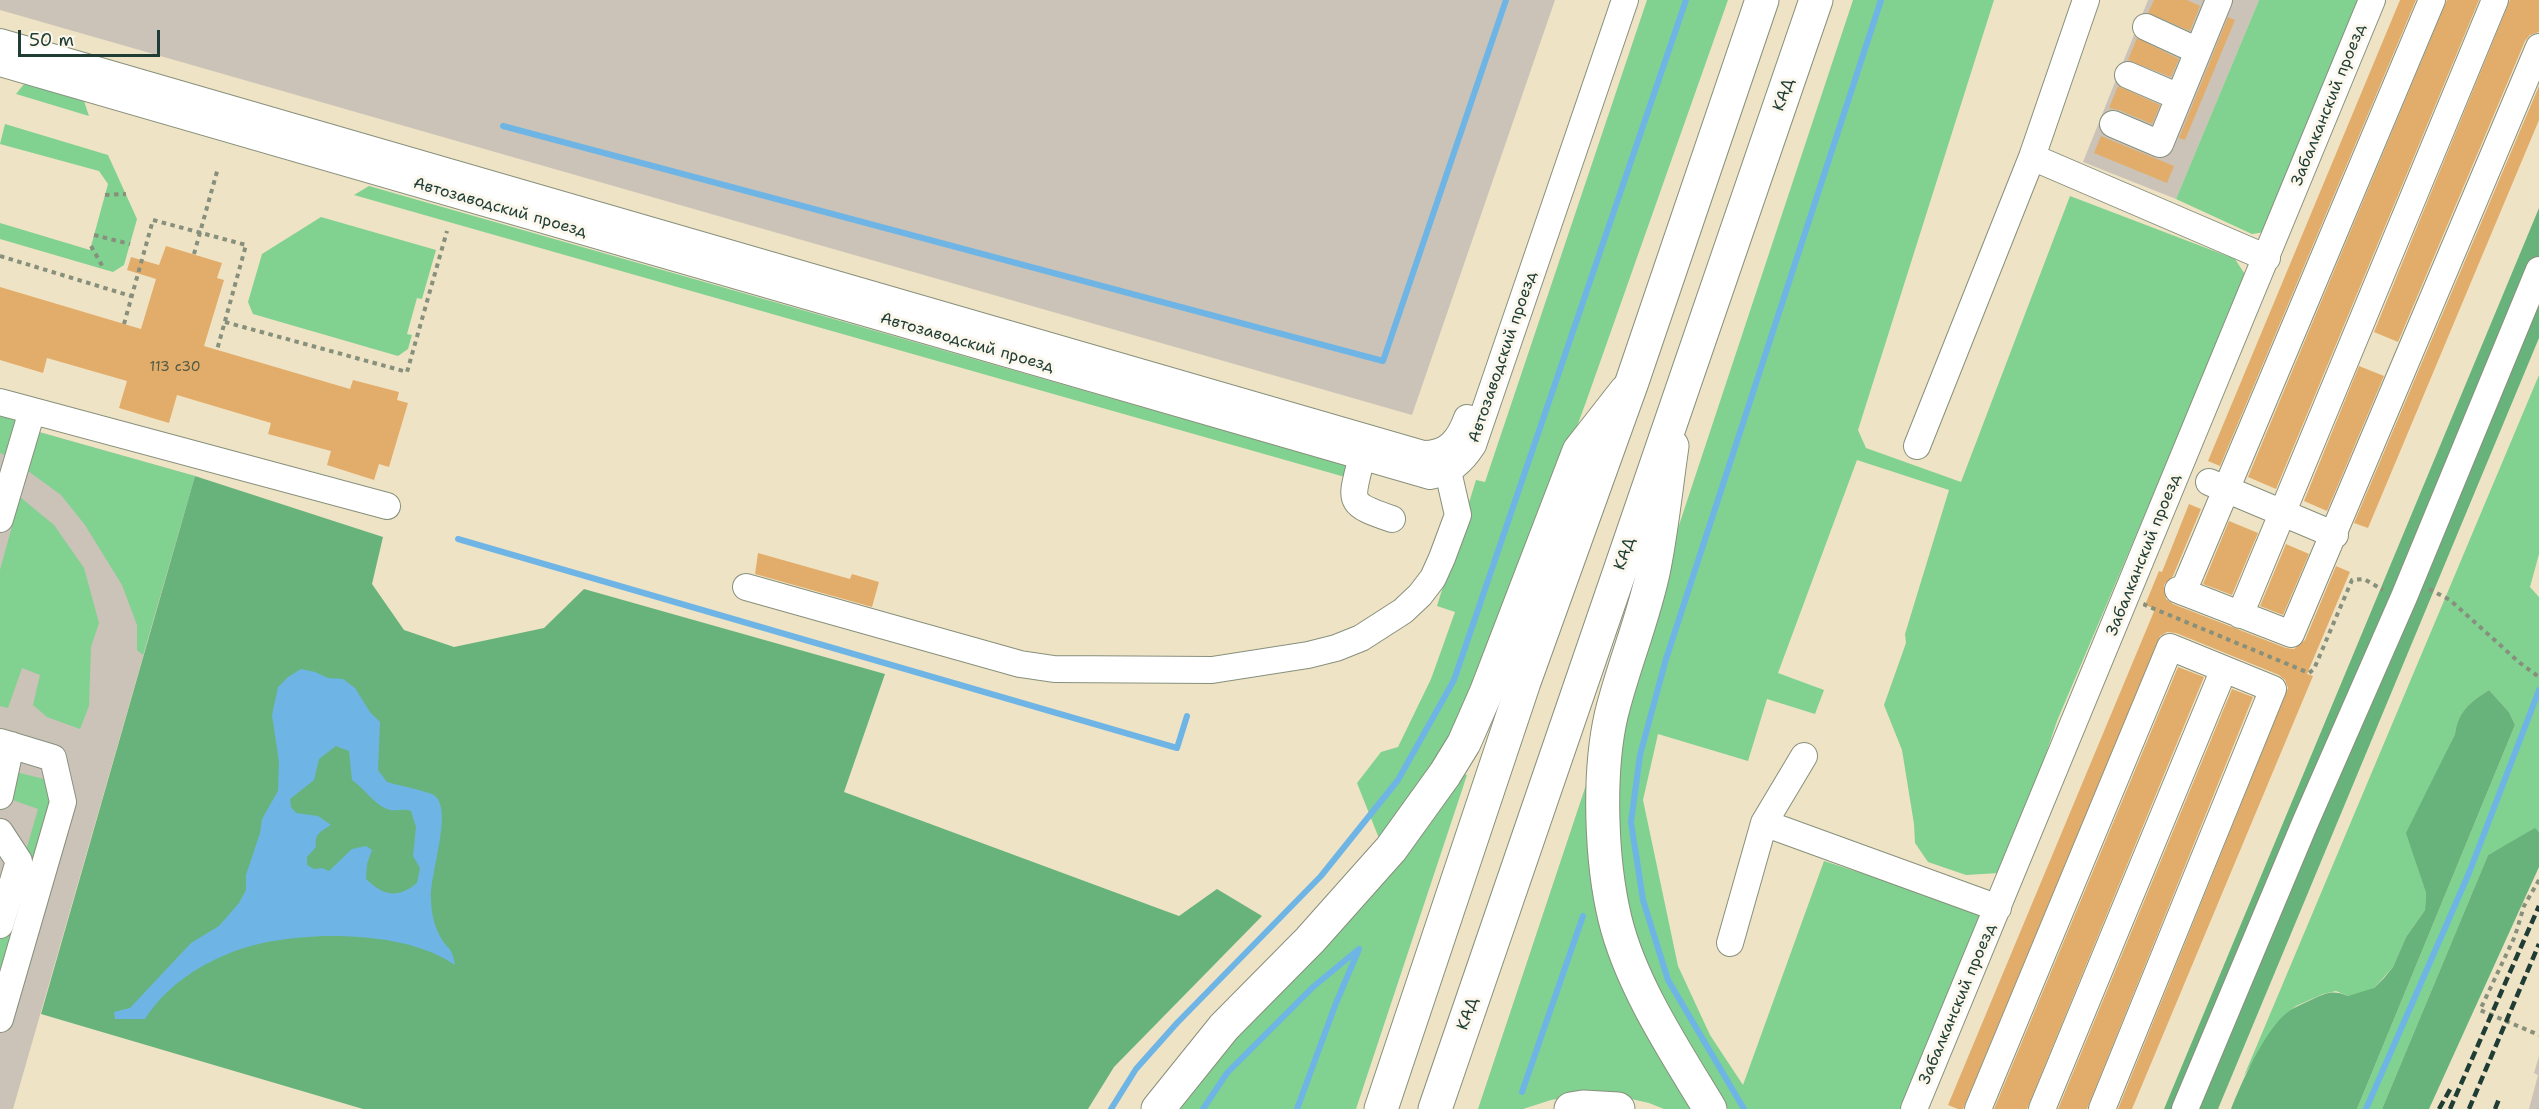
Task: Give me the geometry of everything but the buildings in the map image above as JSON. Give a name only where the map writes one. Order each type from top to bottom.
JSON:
[{"type":"main road","points":[[1381,1109],[1524,682],[1632,382],[1762,0]]},
{"type":"main road","name":"КАД","points":[[1435,1109],[1816,0]]},
{"type":"main road","points":[[1158,1109],[1224,1027],[1310,940],[1391,849],[1445,774],[1464,743],[1486,693],[1579,451],[1632,382]]},
{"type":"main road","points":[[1678,404],[1653,569],[1611,717],[1604,786],[1605,851],[1615,920],[1639,985],[1710,1109]]},
{"type":"main road","points":[[1571,1109],[1583,1107],[1618,1109]]},
{"type":"street","name":"Автозаводский проезд","points":[[8,55],[1430,476],[1446,461],[1453,444],[1462,432],[1608,0]]},
{"type":"street","name":"Автозаводский проезд","points":[[8,55],[1423,454],[1446,461],[1455,467],[1473,445],[1625,0]]},
{"type":"street","points":[[1917,447],[2032,157],[2086,0]]},
{"type":"street","points":[[2113,124],[2160,144],[2218,0]]},
{"type":"street","name":"Забалканский проезд","points":[[1914,1109],[2372,0]]},
{"type":"street","points":[[2432,0],[2218,486],[2181,591],[2291,634],[2335,535],[2539,48]]},
{"type":"street","points":[[2240,615],[2494,0]]},
{"type":"street","points":[[2146,27],[2198,51]]},
{"type":"street","points":[[2128,75],[2179,97]]},
{"type":"street","points":[[2032,157],[2267,258]]},
{"type":"street","points":[[2185,1109],[2295,845],[2404,597],[2539,270]]},
{"type":"street","points":[[0,402],[387,506]]},
{"type":"street","points":[[0,519],[32,411]]},
{"type":"street","points":[[1362,456],[1352,494],[1362,509],[1392,519]]},
{"type":"street","points":[[746,588],[1020,664],[1054,669],[1212,670],[1308,655],[1336,648],[1361,638],[1403,611],[1420,595],[1437,568],[1458,515],[1446,461]]},
{"type":"street","points":[[2218,486],[2335,535]]},
{"type":"street","points":[[1978,1109],[2170,647],[2273,689],[2102,1109]]},
{"type":"street","points":[[2042,1109],[2224,669]]},
{"type":"street","points":[[0,796],[6,744],[53,758],[63,802],[0,1019]]},
{"type":"street","points":[[1730,943],[1764,823],[1804,756]]},
{"type":"street","points":[[1764,823],[1998,908]]},
{"type":"street","points":[[0,832],[19,861],[0,925]]},
{"type":"path","points":[[194,254],[218,168]]},
{"type":"path","points":[[105,195],[126,194]]},
{"type":"path","points":[[124,324],[153,220],[200,232],[246,245],[217,350]]},
{"type":"path","points":[[225,322],[407,372],[447,231]]},
{"type":"path","points":[[94,235],[130,244]]},
{"type":"path","points":[[91,246],[104,269]]},
{"type":"path","points":[[0,256],[131,296]]},
{"type":"path","points":[[2145,605],[2309,673],[2314,669],[2352,580],[2364,579],[2388,592],[2404,597]]},
{"type":"path","points":[[2434,593],[2450,600],[2520,663],[2539,677]]},
{"type":"path","points":[[2539,880],[2524,906],[2515,936],[2480,1010],[2539,1035]]},
{"type":"shaded area","points":[[0,0],[1555,0],[1412,415],[0,10]]},
{"type":"shaded area","points":[[2148,0],[2259,0],[2176,199],[2083,162]]},
{"type":"shaded area","points":[[0,421],[195,476],[13,1109],[0,1109]]},
{"type":"shaded area","points":[[2539,1056],[2539,1109],[2529,1109],[2538,1075],[2534,1073]]},
{"type":"green space","points":[[1647,0],[1728,0],[1586,402],[1492,656],[1448,752],[1382,846],[1357,783],[1381,752],[1398,747],[1431,679],[1455,612],[1437,606],[1476,480],[1485,482]]},
{"type":"green space","points":[[1853,0],[1994,0],[1858,430],[1866,448],[1961,482],[2070,196],[2235,259],[2246,276],[2057,721],[2014,848],[1999,873],[1966,875],[1928,862],[1915,843],[1902,750],[1884,705],[1906,643],[1905,634],[1949,490],[1857,460],[1778,673],[1824,690],[1815,714],[1767,699],[1748,761],[1658,734],[1643,800],[1678,966],[1710,1035],[1743,1085],[1824,861],[1976,910],[1983,919],[1905,1109],[1728,1109],[1649,985],[1618,871],[1614,788],[1637,652]]},
{"type":"green space","points":[[2259,0],[2366,0],[2265,232],[2252,234],[2176,199]]},
{"type":"green space","points":[[24,84],[84,101],[89,116],[16,94]]},
{"type":"green space","points":[[5,124],[108,155],[137,219],[124,265],[113,272],[0,239],[0,223],[90,250],[108,184],[99,171],[0,144]]},
{"type":"green space","points":[[369,186],[1351,467],[1352,479],[354,195]]},
{"type":"green space","points":[[2539,208],[2539,338],[2218,1109],[2164,1109]]},
{"type":"green space","points":[[321,217],[436,250],[422,299],[417,298],[407,334],[412,335],[408,349],[398,356],[253,314],[248,302],[262,254]]},
{"type":"green space","points":[[2539,375],[2539,554],[2530,587],[2539,597],[2539,832],[2535,829],[2488,855],[2382,1109],[2357,1109],[2515,725],[2509,712],[2489,690],[2462,713],[2455,734],[2415,817],[2417,865],[2426,893],[2425,910],[2406,937],[2393,967],[2374,988],[2361,994],[2348,996],[2336,991],[2296,1006],[2275,1026],[2244,1076]]},
{"type":"green space","points":[[0,410],[19,418],[9,457],[0,453]]},
{"type":"green space","points":[[39,432],[195,476],[143,655],[137,650],[137,625],[122,585],[85,525],[61,495],[28,471]]},
{"type":"green space","points":[[195,476],[383,537],[372,584],[404,630],[454,647],[544,628],[584,589],[885,674],[844,792],[1179,916],[1217,889],[1262,916],[1114,1067],[1088,1109],[363,1109],[41,1014]]},
{"type":"green space","points":[[20,497],[54,525],[84,568],[99,623],[91,647],[89,706],[80,729],[47,717],[33,705],[40,675],[22,668],[8,708],[0,706],[0,570]]},
{"type":"green space","points":[[2489,690],[2509,712],[2515,725],[2357,1109],[2231,1109],[2261,1046],[2284,1015],[2327,993],[2334,992],[2348,996],[2374,988],[2393,967],[2406,937],[2425,910],[2426,893],[2406,833],[2455,734],[2462,713]]},
{"type":"green space","points":[[16,772],[44,779],[54,813],[0,995],[0,941],[38,809],[7,798]]},
{"type":"green space","points":[[1463,774],[1467,775],[1356,1109],[1174,1109],[1231,1042],[1388,878],[1415,845]]},
{"type":"green space","points":[[1586,785],[1592,787],[1594,836],[1697,1109],[1664,1109],[1618,1096],[1585,1094],[1551,1100],[1523,1109],[1478,1109]]},
{"type":"green space","points":[[2535,828],[2539,832],[2539,867],[2429,1109],[2382,1109],[2488,855]]},
{"type":"water","points":[[301,669],[328,678],[343,679],[355,688],[370,712],[380,722],[378,770],[387,782],[432,794],[440,804],[441,828],[431,898],[436,929],[451,952],[455,965],[433,953],[406,944],[376,939],[313,936],[282,940],[254,945],[205,965],[171,988],[145,1019],[115,1019],[114,1012],[130,1008],[191,943],[219,926],[239,903],[246,890],[246,875],[260,833],[262,819],[278,791],[279,762],[272,715],[278,687]],"holes":[[[336,746],[349,751],[352,780],[382,806],[390,810],[411,811],[416,827],[413,856],[420,868],[417,883],[403,892],[385,892],[366,879],[367,864],[372,850],[366,846],[352,849],[329,871],[322,868],[314,869],[307,865],[307,857],[316,847],[317,836],[331,825],[318,816],[296,813],[291,807],[290,799],[314,780],[319,759]]]},
{"type":"waterway","points":[[503,126],[1383,361],[1506,0]]},
{"type":"waterway","points":[[1111,1109],[1136,1069],[1177,1023],[1321,876],[1398,780],[1454,680],[1686,0]]},
{"type":"waterway","points":[[1744,1109],[1668,980],[1643,900],[1631,822],[1640,755],[1666,659],[1881,0]]},
{"type":"waterway","points":[[458,539],[1177,748],[1187,716]]},
{"type":"waterway","points":[[2366,1109],[2469,873],[2539,690]]},
{"type":"waterway","points":[[1522,1092],[1583,916]]},
{"type":"waterway","points":[[1203,1109],[1227,1073],[1313,987],[1359,949],[1336,1003],[1297,1109]]},
{"type":"railway","points":[[2450,1109],[2539,906]]},
{"type":"railway","points":[[2469,1109],[2539,944]]},
{"type":"railway","points":[[2439,1109],[2452,1086]]},
{"type":"railway","points":[[2495,1109],[2499,1099]]}]
